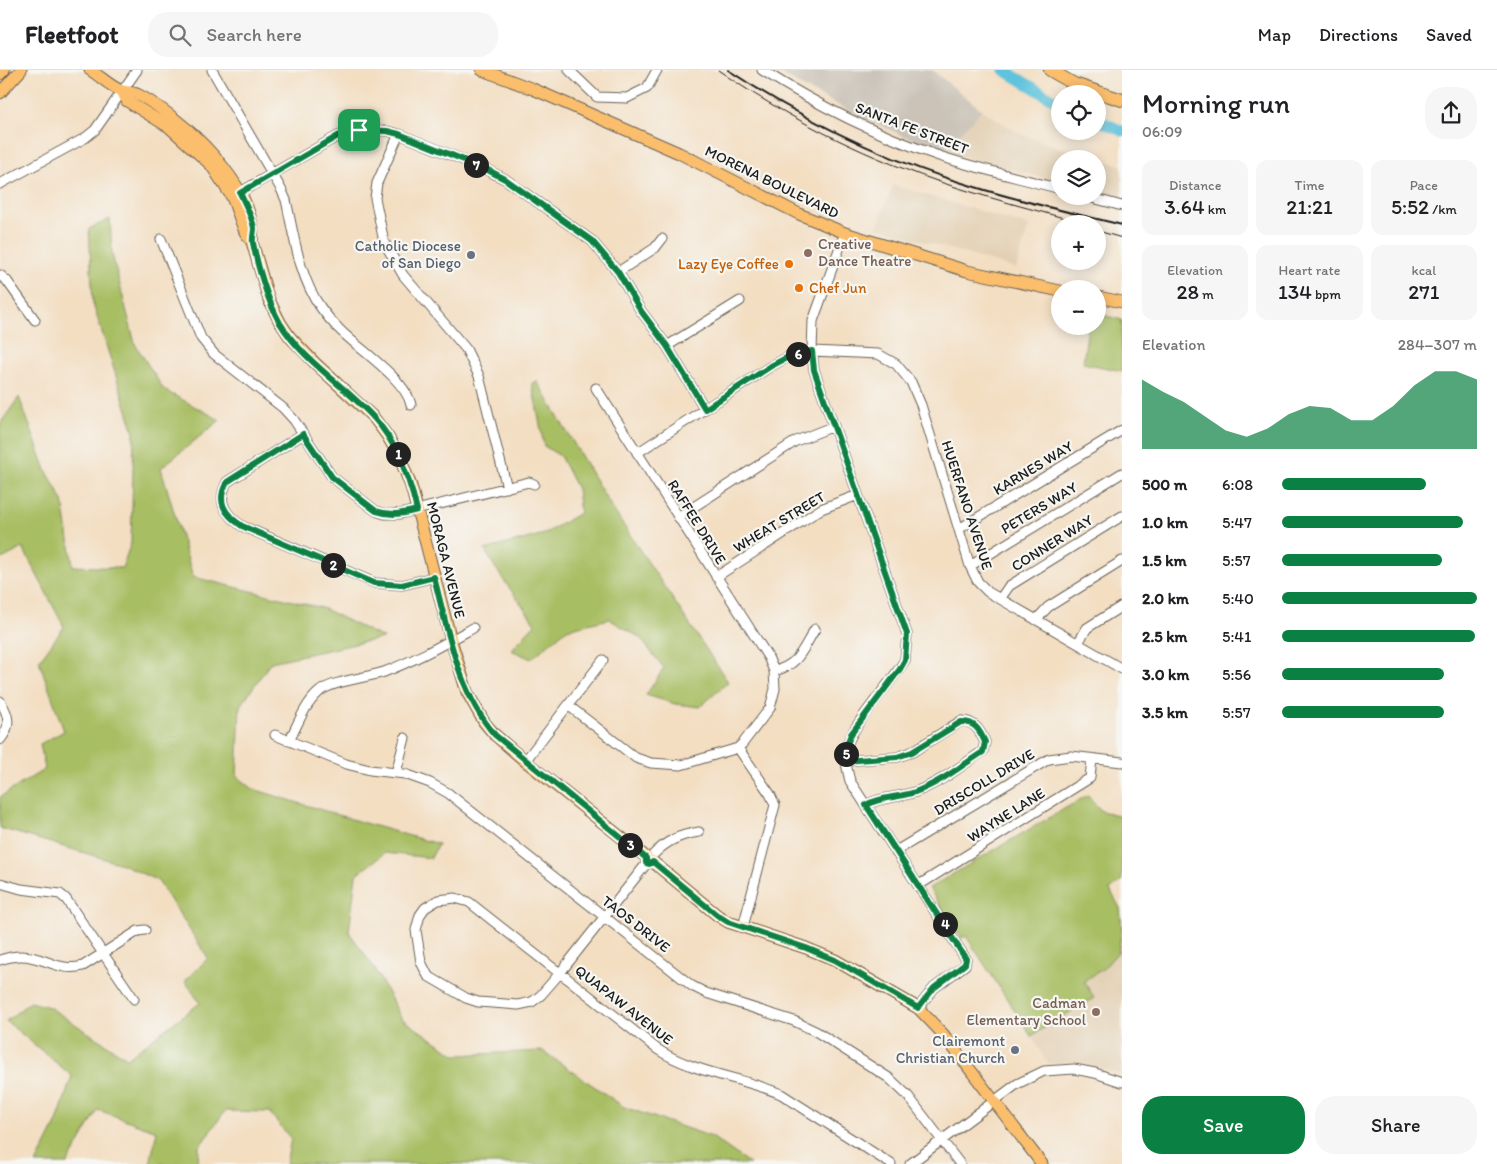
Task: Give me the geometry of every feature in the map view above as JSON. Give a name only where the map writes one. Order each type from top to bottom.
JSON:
[{"type":"highway","points":[[1050,70],[1074,84],[1122,100]]},
{"type":"main road","points":[[0,74],[4,70]]},
{"type":"main road","points":[[0,93],[21,70]]},
{"type":"main road","name":"MORAGA AVENUE","points":[[90,70],[122,91],[135,93],[173,117],[221,165],[236,195],[250,216],[254,229],[252,242],[269,300],[280,322],[290,337],[374,418],[388,437],[400,458],[411,486],[451,640],[467,692],[475,709],[495,735],[717,915],[728,922],[806,948],[835,960],[918,1008],[943,1034],[1042,1164]]},
{"type":"main road","name":"MORENA BOULEVARD","points":[[482,70],[533,89],[678,153],[799,214],[845,233],[967,271],[1051,289]]},
{"type":"main road","points":[[1106,299],[1122,302]]},
{"type":"street","points":[[0,184],[85,138],[95,130],[137,70]]},
{"type":"street","points":[[212,70],[286,200],[304,277],[321,307],[339,329],[385,368],[409,398],[411,405]]},
{"type":"street","points":[[569,70],[597,97],[627,98],[647,88],[657,70]]},
{"type":"street","name":"SANTA FE STREET","points":[[762,70],[817,103],[915,147],[958,162],[1051,187]]},
{"type":"street","points":[[236,195],[338,136],[359,130],[387,131],[399,134],[484,168],[505,179],[592,241],[618,272],[641,311],[667,346],[705,409]]},
{"type":"street","points":[[399,134],[378,183],[374,198],[384,242],[403,275],[466,349],[473,361],[479,376],[507,488]]},
{"type":"street","points":[[1106,202],[1122,206]]},
{"type":"street","points":[[845,233],[813,321],[812,351],[814,370],[906,627],[907,649],[905,660],[900,669],[851,734],[846,747],[845,761],[850,780],[966,959],[965,964],[934,988],[918,1008]]},
{"type":"street","points":[[161,239],[201,338],[214,354],[283,408],[294,420],[332,477],[376,511],[385,514],[400,514],[529,482],[534,484]]},
{"type":"street","points":[[618,272],[655,248],[662,239]]},
{"type":"street","points":[[0,275],[7,281],[35,320]]},
{"type":"street","points":[[667,346],[740,301]]},
{"type":"street","name":"HUERFANO AVENUE","points":[[637,453],[771,366],[792,355],[812,351],[878,354],[896,364],[911,382],[921,405],[970,566],[978,582],[988,592],[1036,620],[1078,644],[1120,664]]},
{"type":"street","name":"RAFFEE DRIVE","points":[[596,388],[768,657],[774,671]]},
{"type":"street","points":[[678,517],[796,441],[834,426]]},
{"type":"street","name":"KARNES WAY","points":[[959,529],[1122,430]]},
{"type":"street","points":[[303,434],[227,482],[222,490],[221,500],[227,514],[242,526],[374,583],[402,585],[434,577]]},
{"type":"street","name":"PETERS WAY","points":[[970,566],[1122,474]]},
{"type":"street","name":"WHEAT STREET","points":[[716,577],[821,509],[858,495]]},
{"type":"street","name":"CONNER WAY","points":[[1000,599],[1009,586],[1122,516]]},
{"type":"street","points":[[1036,620],[1048,607],[1122,561]]},
{"type":"street","points":[[1078,644],[1087,628],[1122,606]]},
{"type":"street","points":[[289,741],[309,702],[320,690],[382,672],[425,655],[473,628]]},
{"type":"street","points":[[568,706],[636,758],[651,763],[681,765],[738,748],[770,708],[775,689],[774,671],[786,668],[795,662],[815,629]]},
{"type":"street","points":[[525,761],[603,660]]},
{"type":"street","points":[[0,701],[7,712],[8,724],[7,730],[0,740]]},
{"type":"street","points":[[845,761],[904,755],[961,722],[966,721],[977,726],[980,731],[985,742],[983,752],[938,781],[913,792],[885,797],[866,805]]},
{"type":"street","name":"TAOS DRIVE","points":[[275,735],[346,764],[370,770],[404,774],[430,783],[448,794],[692,986],[706,994],[794,1021],[817,1032],[889,1078],[908,1096],[960,1164]]},
{"type":"street","points":[[396,773],[405,738]]},
{"type":"street","points":[[738,748],[770,794],[774,806],[743,927]]},
{"type":"street","name":"DRISCOLL DRIVE","points":[[896,851],[1049,759],[1071,756],[1122,762]]},
{"type":"street","name":"WAYNE LANE","points":[[918,885],[1090,778],[1092,759]]},
{"type":"street","points":[[560,973],[660,847],[683,835],[699,832]]},
{"type":"street","points":[[0,883],[21,889],[60,894],[66,899],[134,999]]},
{"type":"street","name":"QUAPAW AVENUE","points":[[560,973],[541,995],[532,1002],[518,1005],[478,1002],[466,998],[428,976],[421,962],[416,930],[420,915],[425,908],[438,900],[455,898],[469,902],[667,1056],[781,1094],[787,1100],[892,1164]]},
{"type":"street","points":[[0,960],[21,956],[42,960],[66,968],[83,966],[138,931],[145,930]]},
{"type":"street","points":[[910,1164],[1017,1084],[1044,1071],[1074,1069],[1095,1073],[1122,1082]]},
{"type":"shaded area","points":[[776,70],[932,70],[982,110],[943,151],[901,135],[842,107],[801,86]]},
{"type":"shaded area","points":[[982,110],[1017,132],[1068,150],[1051,150],[1051,180],[943,151]]},
{"type":"shaded area","points":[[1106,161],[1122,166],[1122,199],[1106,194]]},
{"type":"shaded area","points":[[893,185],[1029,226],[1016,269],[877,227]]},
{"type":"shaded area","name":"Cadman Elementary School","points":[[1122,928],[1122,1075],[1077,1062],[1048,1064],[1031,1036],[1094,998],[1084,981],[1104,968],[1118,952]]},
{"type":"green space","points":[[110,219],[112,254],[135,344],[164,390],[220,420],[161,468],[193,577],[322,608],[383,638],[271,662],[240,706],[237,776],[253,789],[438,844],[431,858],[385,853],[356,875],[349,932],[373,966],[402,1019],[456,1055],[543,1051],[624,1107],[712,1137],[750,1164],[286,1164],[291,1139],[269,1112],[225,1111],[199,1147],[198,1164],[150,1164],[157,1131],[98,1110],[67,1164],[36,1164],[57,1122],[72,1076],[6,1021],[30,1002],[49,1007],[127,1058],[200,1003],[185,981],[208,958],[158,881],[122,864],[0,828],[0,797],[45,769],[40,744],[64,731],[39,661],[64,627],[23,548],[0,560],[0,424],[19,397],[46,470],[63,501],[73,566],[122,568],[131,543],[134,432],[93,304],[89,229]]},
{"type":"green space","points":[[1106,316],[1122,320],[1122,371],[1083,363],[1087,335],[1106,335]]},
{"type":"green space","points":[[537,381],[612,508],[728,682],[700,707],[675,704],[646,695],[664,668],[639,637],[609,619],[567,629],[531,659],[511,650],[535,624],[496,569],[485,550],[544,534],[580,513],[577,489],[560,456],[544,446],[532,383]]},
{"type":"green space","points":[[1088,795],[1101,811],[1122,816],[1122,881],[1110,890],[1120,908],[1122,928],[1118,952],[1104,968],[1084,981],[1094,998],[1031,1036],[966,936],[962,938],[956,932],[929,888]]},
{"type":"waterway","points":[[1004,70],[1051,98]]},
{"type":"waterway","points":[[1106,124],[1122,131]]},
{"type":"tram line","points":[[718,70],[795,118],[877,158],[934,180],[1053,215]]},
{"type":"tram line","points":[[1106,233],[1122,238]]},
{"type":"railway","points":[[728,70],[816,122],[847,138],[910,165],[942,177],[993,192],[1122,225]]},
{"type":"place","name":"Creative Dance Theatre","points":[[808,253]]},
{"type":"place","name":"Catholic Diocese of San Diego","points":[[471,255]]},
{"type":"place","name":"Lazy Eye Coffee","points":[[789,264]]},
{"type":"place","name":"Chef Jun","points":[[799,288]]},
{"type":"place","name":"Cadman Elementary School","points":[[1096,1012]]},
{"type":"place","name":"Clairemont Christian Church","points":[[1015,1050]]},
{"type":"route","points":[[359,130],[387,131],[399,134],[484,168],[505,179],[584,234],[609,259],[618,272],[641,311],[667,346],[705,409],[771,366],[792,355],[812,351],[814,370],[907,634],[905,660],[851,734],[846,747],[845,761],[897,757],[912,752],[961,722],[966,721],[977,726],[985,742],[983,752],[938,781],[913,792],[885,797],[866,805],[966,959],[965,964],[960,970],[934,988],[918,1008],[835,960],[806,948],[728,922],[717,915],[653,862],[646,863],[646,858],[495,735],[475,709],[467,692],[434,577],[402,585],[374,583],[242,526],[227,514],[221,500],[222,490],[227,482],[303,434],[332,477],[376,511],[385,514],[400,514],[417,510],[411,486],[400,458],[388,437],[374,418],[290,337],[280,322],[269,300],[252,242],[254,229],[240,193],[338,136],[359,130]]}]
